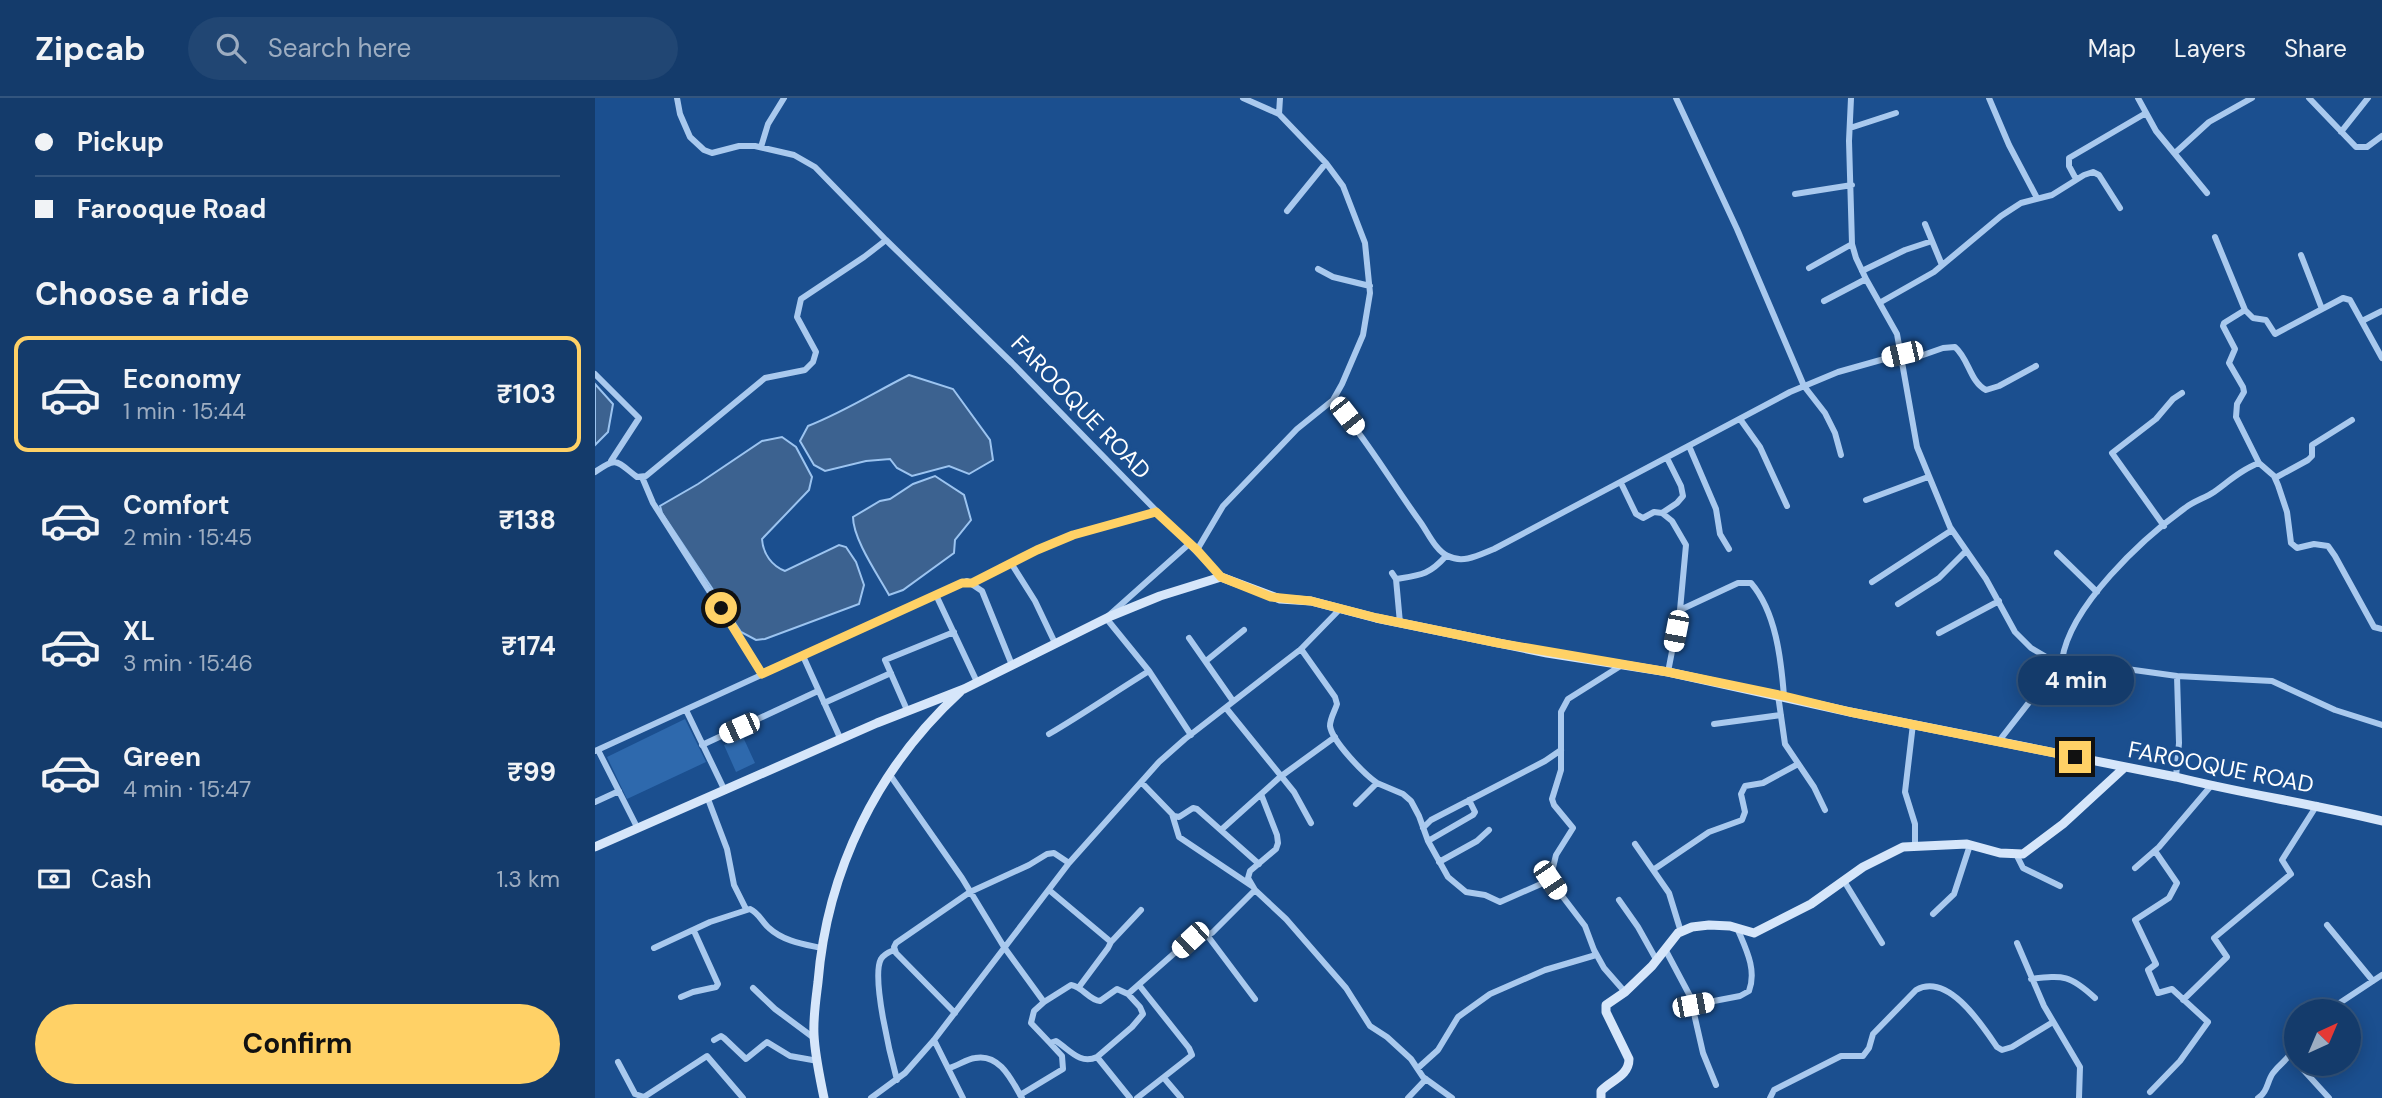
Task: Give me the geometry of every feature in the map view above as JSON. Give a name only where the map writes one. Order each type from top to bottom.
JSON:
[{"type":"main road","points":[[595,847],[907,710],[964,689],[1106,618],[1160,596],[1221,577]]},
{"type":"main road","name":"FAROOQUE ROAD","points":[[1221,577],[1271,597],[1311,601],[1547,653],[1668,672],[2382,821]]},
{"type":"main road","points":[[824,1098],[814,1038],[821,948],[833,892],[866,812],[910,747],[964,689]]},
{"type":"main road","points":[[1601,1098],[1601,1091],[1625,1072],[1629,1064],[1606,1012],[1606,1005],[1625,992],[1657,961],[1672,938],[1681,932],[1709,925],[1730,926],[1753,933],[1811,904],[1863,867],[1891,852],[1915,845],[1970,845],[2000,853],[2023,854],[2063,824],[2125,767]]},
{"type":"street","points":[[677,98],[680,114],[690,137],[703,150],[712,153],[739,146],[761,147],[771,120],[784,98]]},
{"type":"street","points":[[1197,550],[1223,506],[1297,429],[1333,400],[1363,335],[1368,314],[1369,260],[1359,223],[1343,186],[1326,163],[1279,114],[1243,98]]},
{"type":"street","points":[[1279,114],[1280,98]]},
{"type":"street","points":[[1676,98],[1737,229],[1804,386],[1825,413],[1835,433],[1841,455]]},
{"type":"street","points":[[1850,98],[1852,244],[1862,271],[1897,334],[1912,428],[1928,477],[1952,530],[1999,601],[2015,632],[2031,648],[2048,658],[2178,677],[2273,681],[2335,710],[2382,725]]},
{"type":"street","points":[[1989,98],[2009,145],[2037,198]]},
{"type":"street","points":[[2138,98],[2145,113],[2207,193]]},
{"type":"street","points":[[2175,153],[2209,122],[2252,98]]},
{"type":"street","points":[[2309,98],[2356,147],[2362,148],[2382,136]]},
{"type":"street","points":[[2352,98],[2359,106]]},
{"type":"street","points":[[2341,132],[2368,98]]},
{"type":"street","points":[[1850,128],[1896,113]]},
{"type":"street","points":[[2076,179],[2068,161],[2073,155],[2145,113]]},
{"type":"street","name":"FAROOQUE ROAD","points":[[761,147],[794,155],[815,167],[1221,577]]},
{"type":"street","points":[[1287,211],[1326,163]]},
{"type":"street","points":[[1881,302],[1942,265],[2001,216],[2021,203],[2058,192],[2089,173],[2097,173],[2120,208]]},
{"type":"street","points":[[1795,194],[1852,185]]},
{"type":"street","points":[[1925,224],[1942,265]]},
{"type":"street","points":[[2215,237],[2245,310],[2253,318],[2266,320],[2275,334],[2343,298],[2350,300],[2382,358]]},
{"type":"street","points":[[642,478],[765,378],[799,372],[810,366],[816,352],[797,317],[801,299],[886,240]]},
{"type":"street","points":[[1862,271],[1905,250],[1932,241]]},
{"type":"street","points":[[1809,268],[1852,244]]},
{"type":"street","points":[[2301,255],[2322,309]]},
{"type":"street","points":[[1318,269],[1333,277],[1370,286]]},
{"type":"street","points":[[1824,300],[1866,279]]},
{"type":"street","points":[[2245,310],[2223,326],[2235,349],[2229,363],[2244,392],[2237,404],[2236,418],[2259,463],[2275,478],[2285,503],[2293,546],[2297,548],[2314,544],[2328,547],[2374,627],[2382,629]]},
{"type":"street","points":[[2362,321],[2382,311]]},
{"type":"street","points":[[1903,362],[1943,348],[1955,347],[1960,351],[1977,384],[1986,390],[2036,366]]},
{"type":"street","points":[[1333,400],[1446,555],[1459,559],[1475,557],[1804,386],[1837,372],[1902,354]]},
{"type":"street","points":[[595,374],[639,418],[611,461],[595,472]]},
{"type":"street","points":[[2164,526],[2112,453],[2156,419],[2173,399],[2182,393]]},
{"type":"street","points":[[1739,419],[1760,447],[1787,506]]},
{"type":"street","points":[[2275,478],[2308,460],[2312,456],[2312,445],[2352,420]]},
{"type":"street","points":[[1689,446],[1716,509],[1720,534],[1730,550]]},
{"type":"street","points":[[1662,513],[1683,496],[1667,458]]},
{"type":"street","points":[[611,461],[642,478]]},
{"type":"street","points":[[1999,741],[2062,660],[2064,646],[2071,634],[2098,592],[2127,557],[2184,508],[2259,463]]},
{"type":"street","points":[[1866,500],[1928,477]]},
{"type":"street","points":[[642,478],[653,503],[762,674]]},
{"type":"street","points":[[1621,483],[1639,517],[1654,512],[1662,513],[1672,521],[1686,545],[1680,610],[1668,672]]},
{"type":"street","points":[[638,830],[596,750],[962,583],[972,583],[1073,535],[1156,512]]},
{"type":"street","points":[[1872,582],[1952,530]]},
{"type":"street","points":[[1189,544],[1106,618],[1149,671],[1191,735]]},
{"type":"street","points":[[1898,604],[1939,578],[1965,552]]},
{"type":"street","points":[[2057,553],[2098,592]]},
{"type":"street","points":[[1400,622],[1394,576],[1418,575],[1433,570],[1446,555]]},
{"type":"street","points":[[1011,563],[1035,601],[1055,643]]},
{"type":"street","points":[[972,583],[982,591],[1012,665]]},
{"type":"street","points":[[1680,610],[1738,583],[1751,583],[1760,595],[1777,639],[1785,744],[1810,781],[1825,810]]},
{"type":"street","points":[[936,595],[978,682]]},
{"type":"street","points":[[1939,633],[1999,601]]},
{"type":"street","points":[[871,1098],[897,1080],[934,1041],[1069,863],[1110,814],[1166,755],[1301,649],[1340,609]]},
{"type":"street","points":[[1206,661],[1244,630]]},
{"type":"street","points":[[907,710],[885,660],[954,632]]},
{"type":"street","points":[[1189,638],[1233,701]]},
{"type":"street","points":[[1301,649],[1335,697],[1337,704],[1330,723],[1335,737],[1359,768],[1377,783],[1403,794],[1411,801],[1428,841],[1448,877],[1466,892],[1485,895],[1500,902],[1550,880]]},
{"type":"street","points":[[803,656],[841,740]]},
{"type":"street","points":[[1550,880],[1556,855],[1573,828],[1552,799],[1561,770],[1560,712],[1565,703],[1623,664]]},
{"type":"street","points":[[1049,734],[1149,671]]},
{"type":"street","points":[[824,703],[891,673]]},
{"type":"street","points":[[2176,777],[2179,743],[2178,677]]},
{"type":"street","points":[[702,744],[818,691]]},
{"type":"street","points":[[1226,708],[1294,792],[1311,823]]},
{"type":"street","points":[[686,710],[725,790]]},
{"type":"street","points":[[1714,724],[1781,715]]},
{"type":"street","points":[[1913,724],[1905,792],[1915,824],[1915,845]]},
{"type":"street","points":[[1221,830],[1280,777],[1335,737]]},
{"type":"street","points":[[1423,828],[1431,820],[1553,757],[1561,750]]},
{"type":"street","points":[[1653,870],[1709,832],[1742,820],[1745,812],[1741,794],[1745,786],[1763,783],[1798,764]]},
{"type":"street","points":[[890,775],[1004,947],[1044,1002]]},
{"type":"street","points":[[1142,783],[1171,813],[1179,817],[1193,808],[1259,864]]},
{"type":"street","points":[[1356,804],[1377,783]]},
{"type":"street","points":[[2134,868],[2155,851],[2210,787]]},
{"type":"street","points":[[595,802],[619,791]]},
{"type":"street","points":[[1254,888],[1248,878],[1250,871],[1276,849],[1278,843],[1261,794]]},
{"type":"street","points":[[708,799],[727,849],[734,886],[746,909]]},
{"type":"street","points":[[1428,841],[1473,815],[1475,811],[1469,800]]},
{"type":"street","points":[[2183,1000],[2227,957],[2214,938],[2291,874],[2283,860],[2317,806]]},
{"type":"street","points":[[1171,813],[1179,837],[1254,888],[1280,912],[1346,988],[1370,1026],[1387,1037],[1426,1079],[1452,1098]]},
{"type":"street","points":[[1439,862],[1477,841],[1489,830]]},
{"type":"street","points":[[1635,844],[1669,893],[1681,932]]},
{"type":"street","points":[[1933,914],[1954,894],[1970,845]]},
{"type":"street","points":[[2150,1092],[2180,1061],[2208,1022],[2172,989],[2158,993],[2148,970],[2156,964],[2135,920],[2169,898],[2178,883],[2155,851]]},
{"type":"street","points":[[897,1080],[890,1054],[879,981],[879,962],[882,957],[894,950],[896,943],[970,892],[1051,853],[1069,863]]},
{"type":"street","points":[[2016,854],[2022,868],[2060,886]]},
{"type":"street","points":[[1550,880],[1585,926],[1604,968],[1625,992]]},
{"type":"street","points":[[1843,881],[1882,943]]},
{"type":"street","points":[[1128,994],[1195,935],[1212,933],[1254,888]]},
{"type":"street","points":[[1049,890],[1111,942]]},
{"type":"street","points":[[1619,900],[1657,961]]},
{"type":"street","points":[[654,948],[746,909],[756,911],[778,935],[821,948]]},
{"type":"street","points":[[1079,986],[1111,942],[1141,910]]},
{"type":"street","points":[[2327,925],[2373,981]]},
{"type":"street","points":[[1693,1005],[1740,996],[1749,991],[1751,967],[1738,930]]},
{"type":"street","points":[[681,997],[716,988],[718,984],[694,931]]},
{"type":"street","points":[[1207,934],[1255,999]]},
{"type":"street","points":[[2017,943],[2053,1022],[2080,1067],[2079,1098]]},
{"type":"street","points":[[1665,949],[1693,1005],[1700,1043],[1716,1085]]},
{"type":"street","points":[[894,950],[955,1013]]},
{"type":"street","points":[[1418,1068],[1438,1050],[1458,1017],[1490,994],[1545,970],[1597,955]]},
{"type":"street","points":[[2346,999],[2382,975]]},
{"type":"street","points":[[2031,978],[2065,976],[2076,981],[2095,998]]},
{"type":"street","points":[[1137,1098],[1187,1061],[1192,1053],[1139,985]]},
{"type":"street","points":[[949,1068],[975,1058],[991,1059],[1000,1064],[1009,1075],[1021,1096],[1063,1069],[1062,1056],[1034,1027],[1030,1020],[1044,1002],[1067,987],[1079,986],[1094,1000],[1100,1001],[1117,989],[1128,994],[1143,1014],[1132,1027],[1089,1061],[1081,1060],[1056,1041],[1050,1043]]},
{"type":"street","points":[[1770,1098],[1774,1090],[1840,1056],[1863,1056],[1879,1027],[1923,986],[1949,992],[1975,1016],[2002,1050],[2012,1048],[2053,1022]]},
{"type":"street","points":[[753,988],[775,1009],[814,1038]]},
{"type":"street","points":[[714,1040],[721,1036],[746,1059],[767,1042],[790,1056],[818,1061]]},
{"type":"street","points":[[934,1041],[963,1098]]},
{"type":"street","points":[[618,1062],[635,1094],[644,1097],[707,1056],[743,1098]]},
{"type":"street","points":[[1097,1057],[1130,1098]]},
{"type":"street","points":[[2258,1098],[2263,1095],[2273,1074],[2284,1068]]},
{"type":"street","points":[[2309,1076],[2329,1098]]},
{"type":"street","points":[[1164,1078],[1181,1098]]},
{"type":"street","points":[[1408,1098],[1426,1079]]},
{"type":"shaded area","points":[[909,375],[953,389],[990,440],[993,460],[969,474],[949,466],[912,476],[897,468],[890,459],[866,461],[825,471],[814,465],[800,441],[808,426]]},
{"type":"shaded area","points":[[595,384],[613,404],[608,432],[595,445]]},
{"type":"shaded area","points":[[782,437],[796,447],[812,477],[809,490],[762,539],[766,554],[776,566],[785,571],[839,545],[846,547],[856,562],[864,585],[859,604],[756,640],[741,632],[662,513],[660,506],[762,441]]},
{"type":"shaded area","points":[[935,476],[964,495],[971,520],[955,540],[954,553],[903,590],[889,595],[861,546],[853,517],[913,484]]},
{"type":"shaded area","points":[[685,719],[706,762],[627,799],[607,757]]},
{"type":"shaded area","points":[[743,737],[755,763],[736,772],[724,745]]},
{"type":"route","points":[[721,608],[762,674],[962,583],[972,583],[1073,535],[1156,512],[1197,550],[1221,577],[1271,597],[1311,601],[1377,618],[1547,653],[1668,672],[2075,757]]}]
